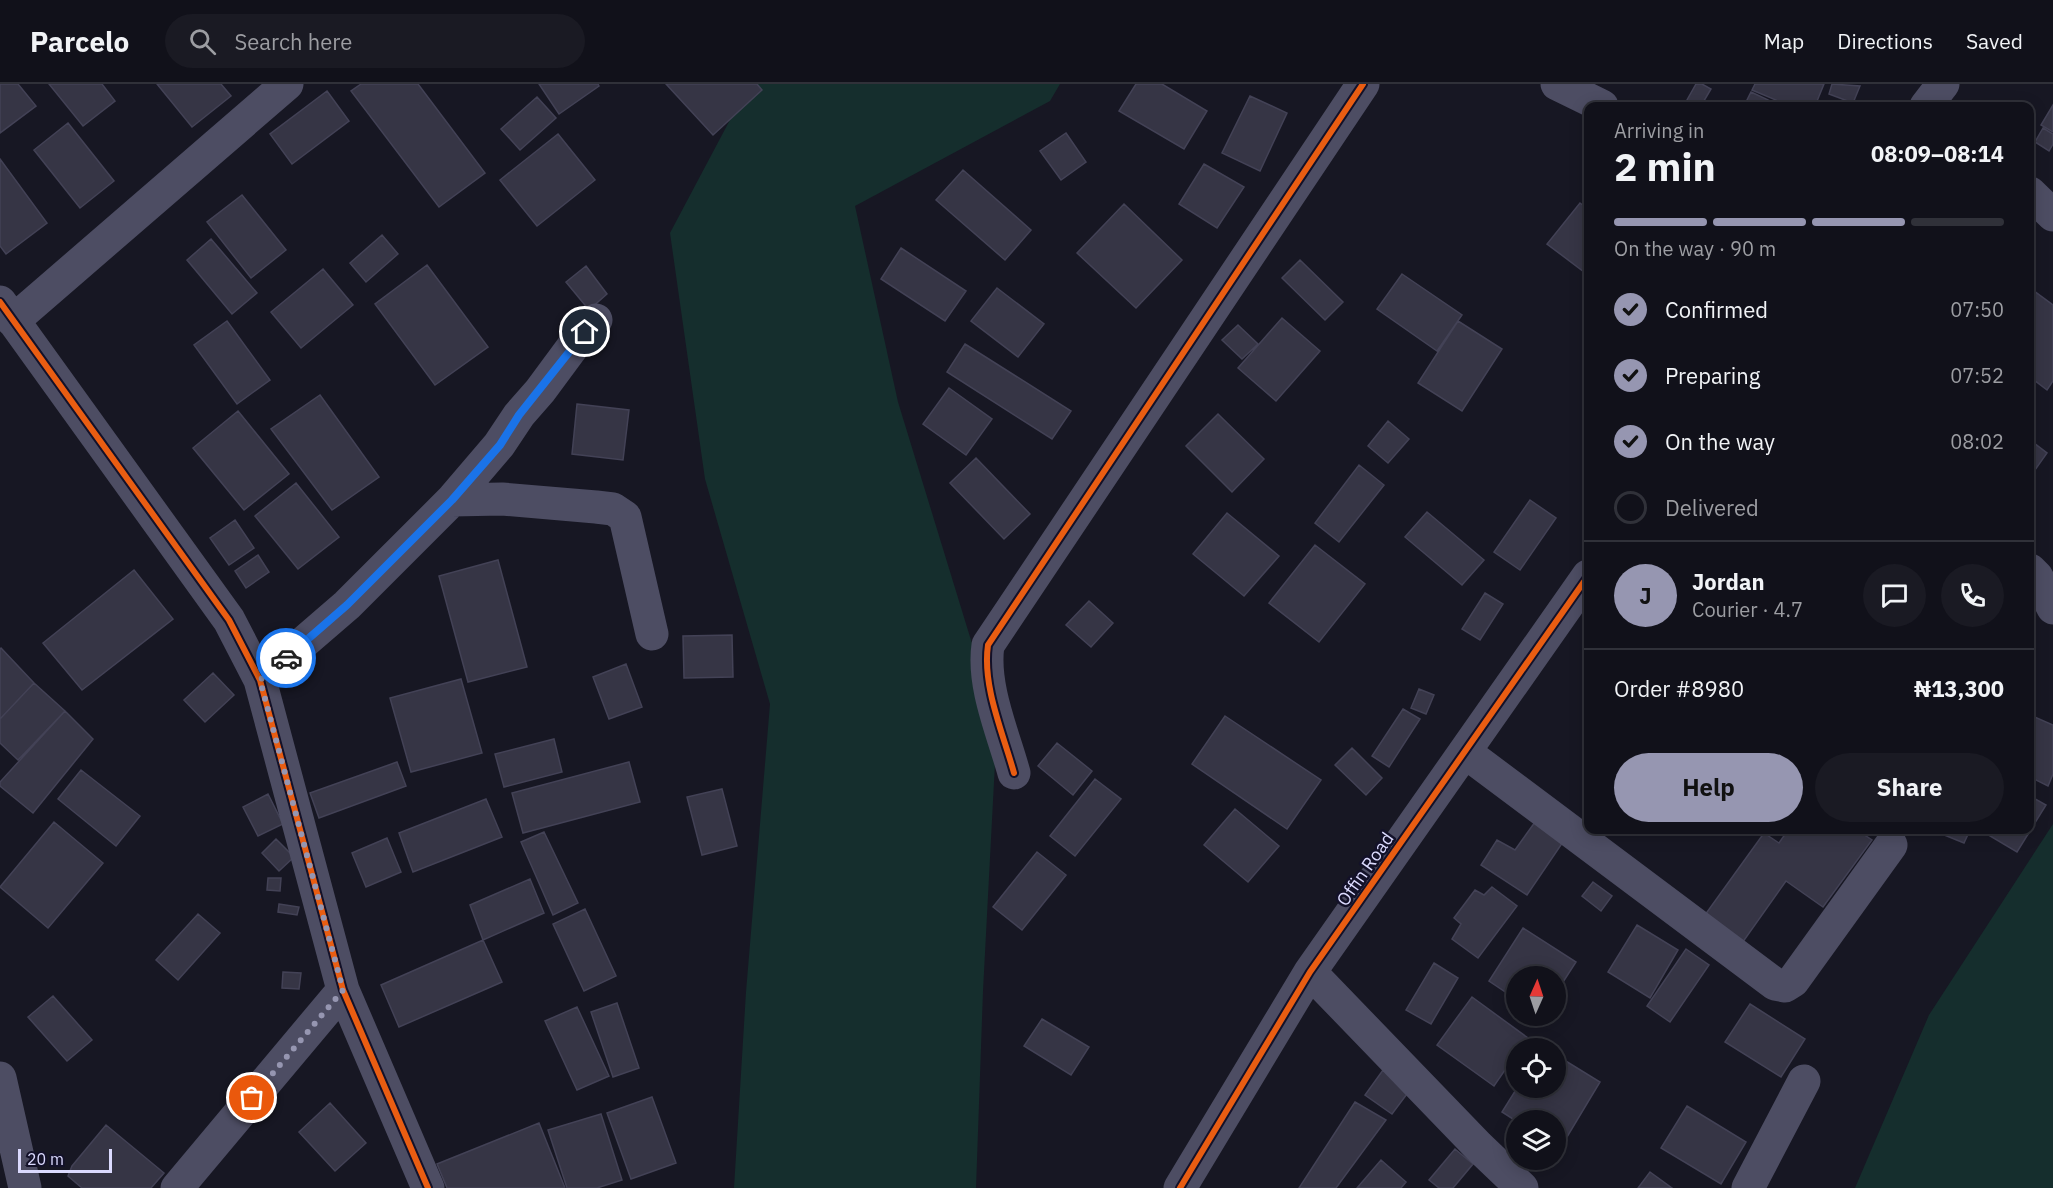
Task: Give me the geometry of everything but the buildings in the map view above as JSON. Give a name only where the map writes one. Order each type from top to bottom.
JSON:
[{"type":"street","points":[[287,84],[7,312],[229,620],[260,680],[343,990],[428,1188]]},
{"type":"street","points":[[1014,774],[987,677],[988,645],[1363,84]]},
{"type":"street","points":[[1557,84],[1594,102]]},
{"type":"street","points":[[2034,197],[2053,215]]},
{"type":"street","points":[[260,680],[347,605],[452,500],[500,445],[519,415],[596,320]]},
{"type":"street","points":[[452,500],[502,499],[596,507],[612,509],[625,517],[652,634]]},
{"type":"street","points":[[2034,574],[2053,608]]},
{"type":"street","name":"Offin Road","points":[[1180,1188],[1310,972],[1584,582]]},
{"type":"street","points":[[1465,752],[1775,984],[1785,986],[1793,981],[1891,845]]},
{"type":"street","points":[[1310,972],[1478,1146],[1522,1188]]},
{"type":"street","points":[[177,1188],[343,990]]},
{"type":"street","points":[[1748,1188],[1804,1082]]},
{"type":"street","points":[[1,1084],[25,1188]]},
{"type":"green space","points":[[749,84],[1060,84],[1050,101],[855,206],[898,402],[997,725],[983,991],[976,1188],[734,1188],[746,992],[770,704],[705,479],[670,233]]},
{"type":"green space","points":[[2053,824],[2053,1188],[1855,1188],[1929,1015]]},
{"type":"cycle path","points":[[1014,773],[991,693],[988,677],[988,645],[1363,84]]},
{"type":"cycle path","points":[[0,302],[229,620],[260,680],[343,990],[428,1188]]},
{"type":"cycle path","points":[[1180,1188],[1310,972],[1584,582]]},
{"type":"way so far","points":[[252,1098],[343,990],[260,680],[286,658]]},
{"type":"route","points":[[286,658],[347,605],[452,500],[500,445],[519,415],[585,332]]}]
